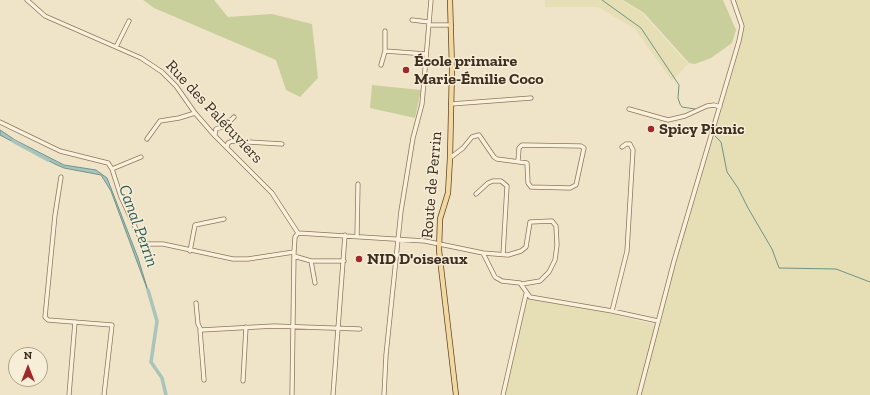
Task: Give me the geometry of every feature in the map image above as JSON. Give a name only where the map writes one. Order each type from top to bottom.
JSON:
[{"type":"main road","name":"Route de Perrin","points":[[450,0],[450,158],[448,193],[440,219],[439,244],[456,395]]},
{"type":"street","name":"Rue des Palétuviers","points":[[27,0],[45,16],[116,46],[147,61],[162,72],[176,86],[195,113],[215,136],[272,193],[298,233]]},
{"type":"street","points":[[384,395],[385,360],[398,239],[413,138],[422,104],[431,0]]},
{"type":"street","points":[[640,395],[658,321],[736,54],[742,27],[733,0]]},
{"type":"street","points":[[412,20],[451,25]]},
{"type":"street","points":[[116,46],[128,21]]},
{"type":"street","points":[[381,64],[385,51],[384,31]]},
{"type":"street","points":[[385,51],[426,54]]},
{"type":"street","points":[[451,104],[531,98]]},
{"type":"street","points":[[629,109],[668,120],[685,116],[707,106],[714,105],[720,107]]},
{"type":"street","points":[[147,139],[160,121],[182,118],[195,113]]},
{"type":"street","points":[[215,136],[216,130],[225,126],[234,117]]},
{"type":"street","points":[[0,122],[60,151],[108,163],[112,169],[121,197],[141,243],[163,244],[190,251],[242,259],[294,254],[311,261],[344,261]]},
{"type":"street","points":[[450,158],[463,148],[472,137],[478,135],[482,137],[494,157],[503,161],[528,163],[528,183],[531,187],[572,188],[576,184],[584,148],[581,146],[522,145],[519,148],[518,161]]},
{"type":"street","points":[[227,147],[228,143],[232,141],[282,144]]},
{"type":"street","points":[[612,311],[626,259],[632,145],[627,144],[622,148]]},
{"type":"street","points":[[112,169],[141,157]]},
{"type":"street","points":[[61,177],[55,214],[45,316],[48,320],[112,326],[112,335],[109,338],[104,395]]},
{"type":"street","points":[[476,194],[488,183],[493,181],[501,181],[507,186],[503,255]]},
{"type":"street","points":[[357,236],[358,184]]},
{"type":"street","points":[[190,251],[195,225],[224,219]]},
{"type":"street","points":[[292,395],[294,254],[295,237],[298,233],[398,239],[439,244],[483,253],[503,255],[513,254],[523,249],[528,242],[529,224],[531,221],[550,220],[554,223],[557,248],[555,260],[549,272],[540,281],[522,284],[502,281],[495,277],[483,253]]},
{"type":"street","points":[[333,395],[345,235]]},
{"type":"street","points":[[311,261],[315,283]]},
{"type":"street","points":[[503,395],[526,294],[522,284]]},
{"type":"street","points":[[526,294],[532,297],[612,311],[658,321]]},
{"type":"street","points":[[196,303],[204,380]]},
{"type":"street","points":[[69,395],[75,322]]},
{"type":"street","points":[[243,381],[246,327]]},
{"type":"street","points":[[200,330],[246,327],[360,329]]},
{"type":"shaded area","points":[[545,0],[622,0],[643,14],[688,64],[672,81],[635,29],[598,7],[545,7]]},
{"type":"shaded area","points":[[734,0],[870,0],[870,395],[505,395],[527,299],[600,311],[659,326],[676,263],[739,51],[743,23]]},
{"type":"green space","points":[[143,0],[214,0],[228,17],[272,14],[312,24],[318,78],[300,97],[286,90],[276,60],[154,8]]},
{"type":"green space","points":[[623,0],[723,0],[736,30],[732,43],[711,58],[695,64],[689,63],[644,13]]},
{"type":"green space","points":[[372,85],[421,90],[415,118],[370,108]]},
{"type":"water","points":[[0,130],[15,140],[64,165],[96,170],[107,178],[138,258],[149,294],[111,191],[101,175],[64,168],[55,164],[0,135]]},
{"type":"waterway","points":[[602,0],[641,28],[679,85],[678,98],[680,104],[682,107],[695,109]]},
{"type":"waterway","points":[[715,136],[721,142],[727,172],[738,188],[772,249],[779,268],[836,269],[870,282]]},
{"type":"waterway","name":"Canal Perrin","points":[[13,141],[48,160]]},
{"type":"waterway","name":"Canal Perrin","points":[[148,290],[157,321],[151,362],[162,378],[166,395]]},
{"type":"place","name":"École primaire Marie-Émilie Coco","points":[[406,70]]},
{"type":"place","name":"Spicy Picnic","points":[[651,129]]},
{"type":"place","name":"NID D'oiseaux","points":[[359,259]]}]
